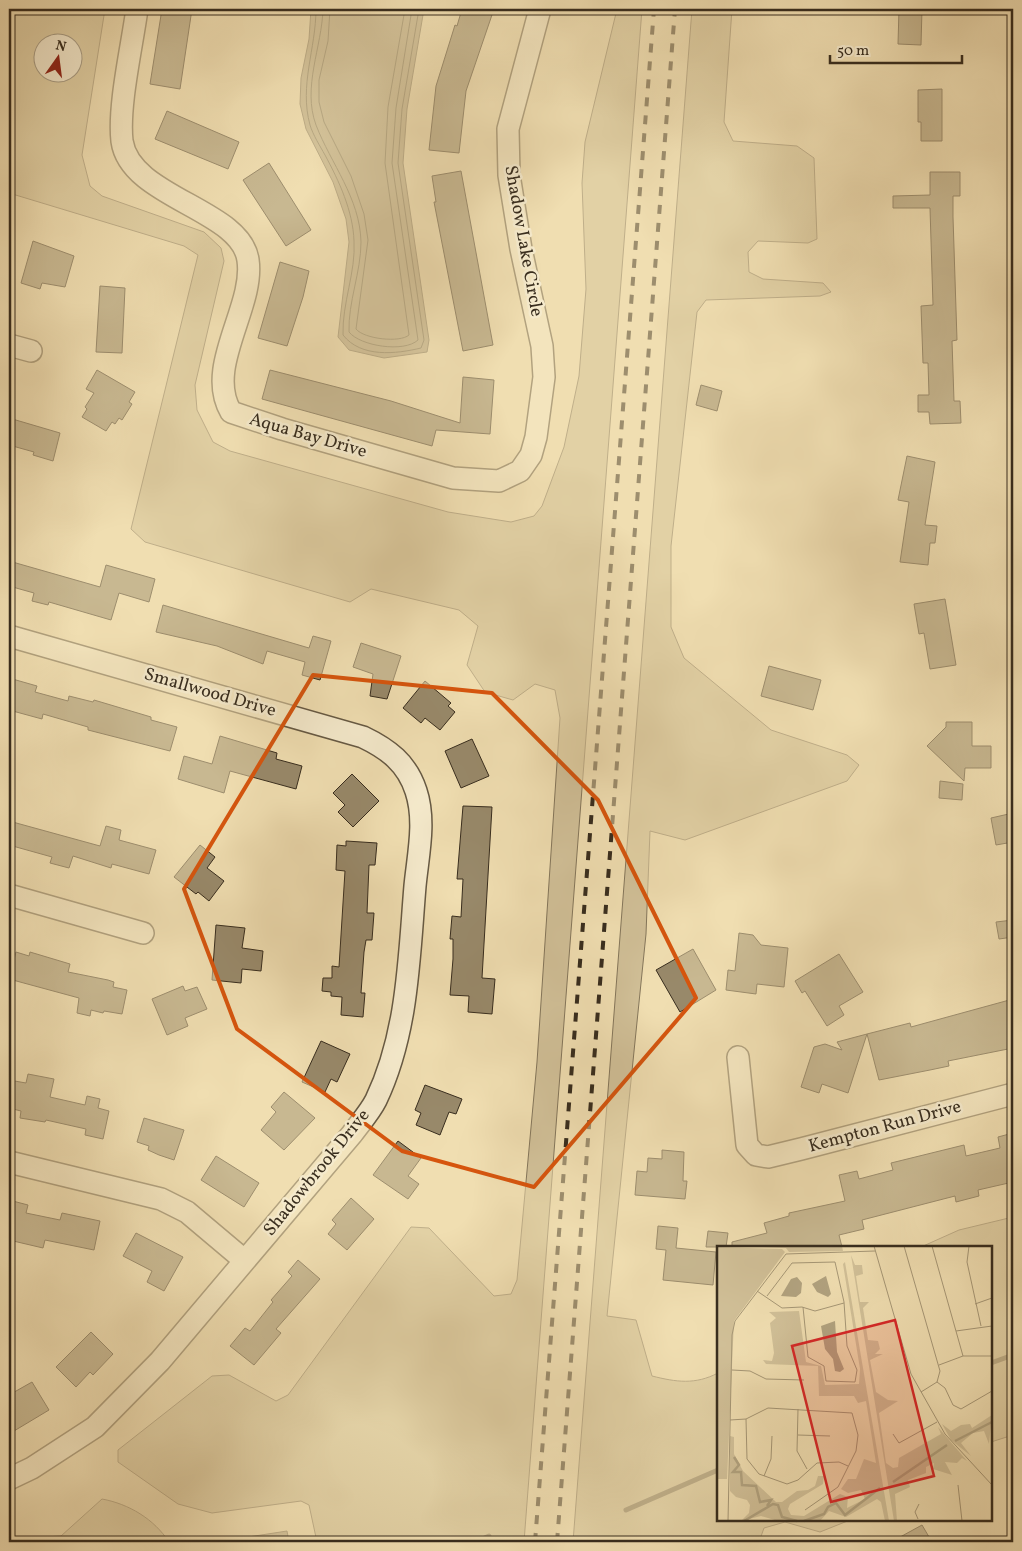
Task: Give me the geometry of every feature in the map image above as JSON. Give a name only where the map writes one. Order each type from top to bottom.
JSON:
[{"type":"street","name":"Aqua Bay Drive","points":[[137,9],[122,119],[122,143],[130,160],[142,175],[215,220],[238,238],[248,259],[248,282],[224,376],[225,402],[231,412],[282,430],[453,478],[499,481],[520,471]]},
{"type":"street","name":"Shadow Lake Circle","points":[[520,471],[530,455],[536,436],[544,377],[542,346],[521,249],[509,175],[508,129],[540,9]]},
{"type":"street","points":[[9,345],[31,351]]},
{"type":"street","name":"Smallwood Drive","points":[[9,636],[363,737],[385,748],[403,765]]},
{"type":"street","name":"Shadowbrook Drive","points":[[9,1479],[32,1468],[95,1427],[160,1361],[352,1134],[375,1101],[390,1064],[408,989],[421,822],[416,792],[403,765]]},
{"type":"street","points":[[9,895],[143,933]]},
{"type":"street","name":"Kempton Run Drive","points":[[738,1057],[747,1145],[756,1155],[768,1157],[1013,1094]]},
{"type":"street","points":[[9,1162],[161,1199],[187,1212],[244,1260]]},
{"type":"highlighted area","points":[[313,675],[492,693],[598,800],[696,998],[534,1187],[402,1151],[237,1029],[184,889]]},
{"type":"shaded area","points":[[9,9],[105,9],[82,155],[90,186],[102,196],[204,232],[221,248],[224,261],[195,385],[197,410],[213,442],[230,451],[448,512],[511,522],[534,516],[542,506],[564,447],[579,376],[586,289],[582,183],[585,142],[617,9],[642,9],[524,1542],[317,1542],[309,1505],[301,1501],[212,1513],[178,1504],[118,1462],[118,1450],[212,1376],[229,1375],[276,1401],[288,1395],[411,1227],[429,1228],[494,1296],[511,1294],[517,1280],[537,1062],[560,718],[555,690],[535,684],[513,700],[485,692],[467,665],[478,626],[459,610],[371,589],[350,602],[145,542],[131,529],[198,255],[184,246],[9,193]]},
{"type":"shaded area","points":[[692,9],[732,9],[724,122],[733,141],[797,146],[814,158],[817,239],[808,243],[758,241],[748,252],[749,272],[763,279],[823,283],[831,292],[820,296],[706,300],[697,312],[671,546],[671,627],[684,658],[771,730],[847,755],[859,765],[847,781],[685,840],[650,831],[646,934],[607,1316],[636,1320],[652,1376],[669,1380],[693,1381],[717,1374],[717,1521],[848,1521],[820,1532],[785,1522],[764,1528],[759,1542],[573,1542]]},
{"type":"shaded area","points":[[1013,1217],[1013,1435],[992,1442],[992,1246],[923,1246],[959,1230]]},
{"type":"shaded area","points":[[102,1499],[112,1501],[140,1514],[156,1526],[169,1542],[9,1542],[9,1539],[61,1536]]},
{"type":"water","points":[[311,9],[424,9],[407,109],[403,163],[429,340],[427,352],[384,358],[349,350],[338,337],[349,242],[346,219],[333,182],[306,129],[300,104],[301,78],[309,39]]},
{"type":"water","points":[[287,1531],[289,1542],[229,1542],[229,1540]]},
{"type":"building","points":[[162,9],[192,9],[180,89],[150,84]]},
{"type":"building","points":[[462,9],[494,9],[466,91],[459,153],[429,150],[436,86],[455,25],[457,26]]},
{"type":"building","points":[[899,9],[922,9],[921,45],[898,44]]},
{"type":"building","points":[[942,89],[942,141],[921,141],[921,122],[918,122],[918,90]]},
{"type":"building","points":[[167,111],[239,142],[228,169],[155,139]]},
{"type":"building","points":[[269,163],[311,230],[286,246],[243,180]]},
{"type":"building","points":[[461,171],[493,345],[463,351],[434,202],[436,202],[432,176]]},
{"type":"building","points":[[930,172],[960,172],[960,196],[953,196],[957,340],[952,341],[954,401],[960,401],[961,423],[930,424],[929,412],[918,412],[918,395],[929,395],[928,363],[923,363],[921,306],[933,305],[930,208],[893,208],[893,196],[930,195]]},
{"type":"building","points":[[33,241],[74,256],[65,287],[42,283],[40,289],[21,283]]},
{"type":"building","points":[[280,262],[309,271],[303,297],[287,346],[258,338]]},
{"type":"building","points":[[100,286],[125,288],[122,353],[96,352]]},
{"type":"building","points":[[97,370],[135,392],[129,402],[132,404],[122,420],[119,418],[115,424],[112,422],[106,431],[82,417],[87,409],[85,407],[94,393],[86,389]]},
{"type":"building","points":[[270,370],[391,401],[460,423],[463,377],[494,380],[490,434],[436,430],[432,446],[262,399]]},
{"type":"building","points":[[701,385],[722,391],[717,411],[696,405]]},
{"type":"building","points":[[9,418],[60,433],[53,461],[33,455],[34,452],[9,445]]},
{"type":"building","points":[[907,456],[935,462],[925,525],[937,526],[935,543],[930,543],[928,565],[900,562],[909,502],[898,500]]},
{"type":"building","points":[[9,561],[100,587],[106,565],[155,579],[149,602],[119,593],[111,620],[49,602],[48,605],[32,601],[34,593],[9,586]]},
{"type":"building","points":[[945,599],[956,665],[930,669],[924,633],[919,634],[914,604]]},
{"type":"building","points":[[163,605],[309,648],[313,636],[331,641],[320,680],[302,675],[305,662],[267,651],[263,664],[217,646],[156,632]]},
{"type":"building","points":[[361,643],[401,656],[387,699],[370,696],[373,674],[353,667]]},
{"type":"building","points":[[769,666],[821,680],[813,710],[761,696]]},
{"type":"building","points":[[9,678],[37,686],[35,692],[68,701],[69,696],[93,702],[94,700],[177,727],[170,751],[88,730],[88,727],[43,714],[42,719],[9,710]]},
{"type":"building","points":[[425,681],[451,703],[448,706],[455,712],[440,730],[425,718],[421,723],[403,708]]},
{"type":"building","points":[[946,722],[972,722],[972,746],[991,746],[991,768],[965,768],[964,781],[927,746],[946,727]]},
{"type":"building","points":[[220,736],[277,753],[276,759],[302,766],[296,789],[230,771],[224,793],[178,779],[184,756],[212,764]]},
{"type":"building","points":[[472,739],[489,776],[461,788],[445,751]]},
{"type":"building","points":[[352,774],[379,801],[353,827],[338,812],[345,805],[333,793]]},
{"type":"building","points":[[940,781],[963,784],[962,800],[939,798]]},
{"type":"building","points":[[463,806],[492,807],[482,978],[495,979],[492,1014],[468,1012],[469,996],[450,995],[453,959],[453,939],[450,939],[452,916],[461,917],[463,879],[457,879]]},
{"type":"building","points":[[1013,813],[1013,842],[996,845],[991,818]]},
{"type":"building","points":[[9,821],[100,846],[106,826],[121,830],[119,840],[156,850],[149,874],[112,864],[111,868],[73,856],[69,868],[50,863],[52,857],[9,845]]},
{"type":"building","points":[[346,841],[377,843],[375,865],[369,865],[367,913],[374,913],[372,940],[366,940],[364,952],[361,993],[365,993],[363,1017],[341,1015],[342,997],[331,996],[331,992],[322,991],[323,978],[332,978],[332,966],[339,967],[345,871],[336,870],[337,845],[346,846]]},
{"type":"building","points":[[200,845],[215,857],[207,868],[224,881],[209,901],[198,892],[196,894],[174,877]]},
{"type":"building","points":[[1013,920],[1013,937],[999,939],[996,922]]},
{"type":"building","points":[[216,925],[245,928],[242,948],[263,951],[261,971],[242,969],[241,983],[212,980]]},
{"type":"building","points":[[739,933],[753,935],[761,945],[788,948],[784,987],[757,984],[756,994],[726,990],[728,970],[735,971]]},
{"type":"building","points":[[693,949],[716,990],[680,1012],[656,970]]},
{"type":"building","points":[[16,952],[29,956],[30,952],[70,964],[68,972],[114,982],[113,987],[127,990],[122,1014],[91,1010],[90,1016],[77,1013],[79,998],[9,979]]},
{"type":"building","points":[[839,954],[863,992],[839,1006],[844,1015],[827,1026],[805,991],[802,993],[795,981]]},
{"type":"building","points":[[183,986],[185,991],[197,987],[207,1009],[185,1018],[188,1026],[167,1035],[152,999]]},
{"type":"building","points":[[1013,999],[1013,1048],[948,1061],[949,1066],[879,1080],[867,1034],[910,1023],[911,1027]]},
{"type":"building","points":[[867,1034],[848,1093],[822,1084],[819,1093],[801,1087],[814,1047],[825,1044],[842,1050],[837,1042]]},
{"type":"building","points":[[321,1041],[350,1054],[337,1082],[331,1079],[325,1092],[302,1082]]},
{"type":"building","points":[[28,1074],[54,1079],[50,1097],[85,1105],[87,1096],[100,1099],[98,1108],[109,1111],[103,1139],[85,1135],[86,1129],[46,1120],[45,1122],[20,1118],[21,1111],[9,1108],[9,1080],[26,1083]]},
{"type":"building","points":[[425,1085],[462,1099],[456,1114],[449,1112],[440,1135],[416,1125],[421,1113],[415,1110]]},
{"type":"building","points":[[284,1092],[315,1118],[284,1150],[261,1130],[276,1112],[271,1107]]},
{"type":"building","points":[[144,1118],[184,1130],[174,1160],[148,1150],[149,1146],[137,1142]]},
{"type":"building","points":[[1013,1133],[1013,1182],[978,1190],[979,1196],[956,1202],[955,1196],[862,1220],[864,1229],[839,1235],[842,1246],[732,1246],[732,1242],[767,1233],[764,1223],[789,1216],[789,1213],[845,1201],[839,1175],[857,1171],[859,1179],[893,1170],[891,1163],[964,1145],[966,1156],[1000,1148],[998,1137]]},
{"type":"building","points":[[398,1141],[421,1158],[408,1176],[419,1184],[408,1199],[373,1175]]},
{"type":"building","points":[[662,1150],[684,1152],[683,1181],[687,1181],[685,1199],[635,1195],[637,1171],[647,1172],[648,1158],[662,1159]]},
{"type":"building","points":[[216,1156],[259,1183],[244,1207],[201,1180]]},
{"type":"building","points":[[351,1198],[374,1219],[347,1250],[328,1234],[336,1224],[332,1220]]},
{"type":"building","points":[[9,1200],[28,1205],[26,1213],[60,1220],[62,1213],[100,1221],[94,1250],[45,1240],[43,1248],[9,1240]]},
{"type":"building","points":[[658,1226],[678,1228],[676,1248],[716,1252],[713,1285],[663,1280],[666,1250],[656,1249]]},
{"type":"building","points":[[708,1231],[728,1233],[726,1246],[706,1247]]},
{"type":"building","points":[[136,1233],[183,1257],[164,1291],[147,1282],[152,1271],[123,1256]]},
{"type":"building","points":[[298,1260],[320,1279],[276,1329],[281,1333],[254,1365],[230,1346],[245,1328],[250,1331],[273,1302],[271,1300],[292,1276],[288,1272]]},
{"type":"building","points":[[91,1332],[113,1354],[93,1375],[90,1372],[76,1387],[56,1367]]},
{"type":"building","points":[[32,1382],[49,1410],[9,1434],[9,1395]]},
{"type":"building","points":[[922,1525],[932,1542],[891,1542]]},
{"type":"waterway","points":[[992,1363],[1013,1355]]},
{"type":"waterway","points":[[626,1510],[717,1470]]},
{"type":"waterway","points":[[476,1542],[489,1536]]},
{"type":"railway","points":[[535,1542],[654,9]]},
{"type":"railway","points":[[557,1542],[675,9]]}]
